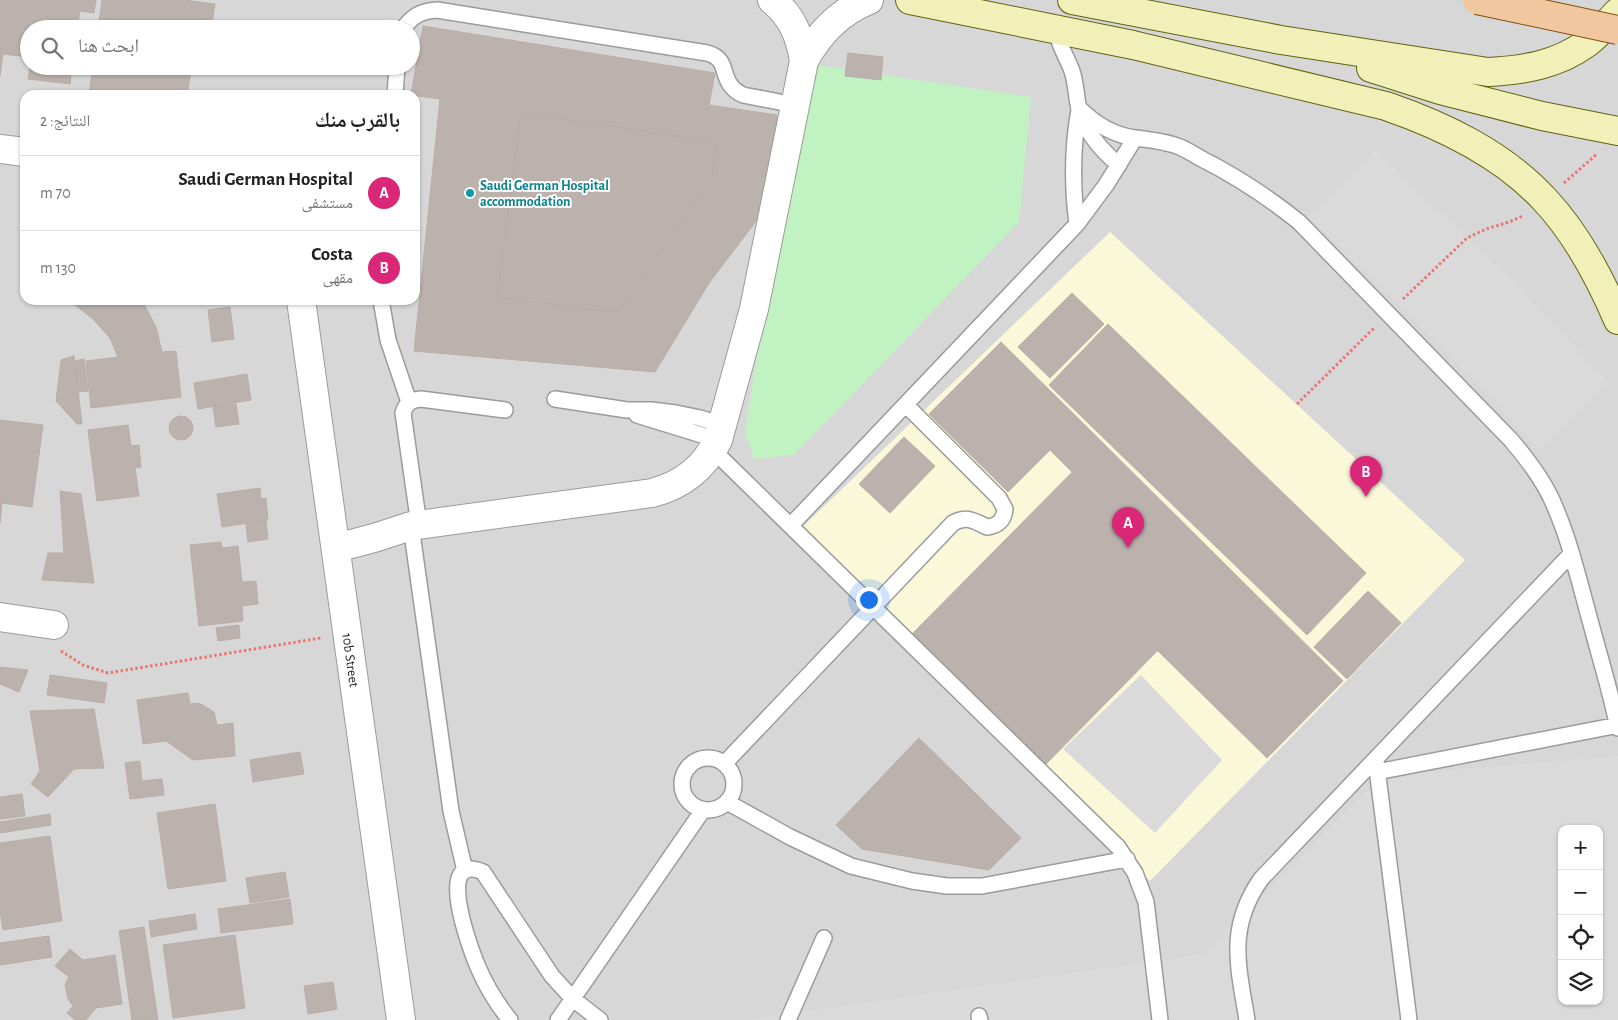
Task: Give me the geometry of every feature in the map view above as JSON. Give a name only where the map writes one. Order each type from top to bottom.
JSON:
[{"type":"main road","points":[[910,0],[1133,45],[1305,85],[1394,109],[1443,128],[1484,151],[1516,174],[1545,200],[1569,231],[1590,263],[1618,320]]},
{"type":"main road","points":[[1072,0],[1281,40],[1488,72],[1518,70],[1554,60],[1588,42],[1618,12]]},
{"type":"main road","points":[[1477,0],[1618,30]]},
{"type":"main road","points":[[1281,40],[1440,90],[1542,116],[1618,131]]},
{"type":"street","points":[[772,0],[789,18],[797,32],[804,61]]},
{"type":"street","points":[[334,535],[372,523],[415,526],[652,493],[671,487],[698,470],[718,438],[754,309],[804,61],[814,43],[827,27],[841,15],[869,0]]},
{"type":"street","points":[[0,149],[20,151]]},
{"type":"street","name":"10b Street","points":[[302,305],[401,1020]]},
{"type":"street","points":[[0,617],[47,624]]},
{"type":"lane","points":[[409,20],[417,14],[437,10],[707,53],[714,55],[720,60],[724,66],[727,81],[736,92],[795,105]]},
{"type":"lane","points":[[1057,31],[1057,38],[1072,70],[1079,108],[1073,154],[1073,193],[1077,224]]},
{"type":"lane","points":[[395,90],[396,75]]},
{"type":"lane","points":[[1079,108],[1091,120],[1105,129],[1134,138],[1150,138],[1182,148],[1258,190],[1299,222],[1511,440],[1529,461],[1555,506],[1571,554],[1618,726],[1376,766]]},
{"type":"lane","points":[[1079,108],[1093,138],[1106,154],[1119,165]]},
{"type":"lane","points":[[791,525],[1077,224],[1106,186],[1134,138]]},
{"type":"lane","points":[[382,305],[388,340],[409,402]]},
{"type":"lane","points":[[465,871],[451,811],[415,526],[403,413],[409,402],[421,399],[505,410]]},
{"type":"lane","points":[[555,399],[627,410],[676,413],[700,418],[791,525],[1108,835],[1127,860],[1138,880],[1146,902],[1160,1020]]},
{"type":"lane","points":[[724,764],[952,523],[964,518],[987,527],[998,524],[1005,515],[1005,509],[999,498],[906,405]]},
{"type":"lane","points":[[1247,1020],[1237,950],[1240,920],[1252,892],[1261,879],[1376,766],[1571,554]]},
{"type":"lane","points":[[708,758],[724,764],[730,770],[734,786],[727,802],[712,810],[695,807],[684,794],[682,786],[686,770],[692,764],[708,758]]},
{"type":"lane","points":[[1376,766],[1409,1020]]},
{"type":"lane","points":[[727,802],[790,837],[851,866],[912,881],[947,886],[982,886],[1127,860]]},
{"type":"lane","points":[[558,1020],[704,810]]},
{"type":"lane","points":[[510,1020],[489,988],[470,945],[456,893],[457,880],[465,871],[472,869],[483,872],[552,976],[574,999],[600,1020]]},
{"type":"lane","points":[[788,1020],[824,938]]},
{"type":"path","points":[[1298,404],[1467,238],[1522,216],[1545,200],[1600,151]]},
{"type":"path","points":[[47,624],[48,637],[71,659],[108,673],[347,633]]},
{"type":"shaded area","points":[[0,0],[1618,0],[1618,1020],[0,1020]]},
{"type":"shaded area","points":[[1375,151],[1513,281],[1608,382],[1540,450],[1445,350],[1308,217]]},
{"type":"shaded area","points":[[1110,232],[1465,560],[1150,881],[793,536]]},
{"type":"shaded area","points":[[1141,675],[1222,760],[1155,833],[1063,749]]},
{"type":"shaded area","points":[[1618,756],[1618,1020],[744,1020],[1203,954],[1383,776]]},
{"type":"green space","points":[[804,63],[1031,97],[1019,222],[794,455],[754,459],[745,432]]},
{"type":"building","points":[[0,0],[96,0],[94,13],[80,11],[78,20],[20,20],[20,56],[3,54],[0,76]]},
{"type":"building","points":[[102,0],[184,0],[215,4],[212,20],[99,20]]},
{"type":"building","name":"Saudi German Hospital accommodation","points":[[423,26],[715,73],[709,105],[777,115],[766,208],[709,283],[655,372],[414,351],[440,99],[420,96],[420,90],[412,90],[414,75],[420,75],[420,43]],"holes":[[[521,113],[716,142],[712,177],[618,312],[497,298]]]},
{"type":"building","points":[[848,53],[883,57],[881,80],[845,76]]},
{"type":"building","points":[[29,75],[71,75],[70,84],[28,79]]},
{"type":"building","points":[[92,75],[190,75],[188,90],[90,90]]},
{"type":"building","points":[[521,113],[716,142],[712,177],[618,312],[497,298]]},
{"type":"building","points":[[1072,293],[1104,324],[1050,378],[1018,347]]},
{"type":"building","points":[[75,305],[145,305],[156,327],[162,352],[176,351],[181,397],[91,408],[86,361],[118,357],[110,338],[93,319]]},
{"type":"building","points":[[230,307],[234,339],[212,342],[208,310]]},
{"type":"building","points":[[1108,324],[1366,573],[1307,635],[1049,385]]},
{"type":"building","points":[[1001,342],[1102,442],[1072,472],[1050,450],[1008,492],[929,414]]},
{"type":"building","points":[[74,356],[82,424],[77,424],[56,401],[61,360]]},
{"type":"building","points":[[84,359],[88,391],[79,392],[75,361]]},
{"type":"building","points":[[247,374],[251,400],[198,409],[194,383]]},
{"type":"building","points":[[236,404],[239,424],[216,427],[213,407]]},
{"type":"building","points":[[181,416],[189,420],[193,428],[189,436],[181,440],[173,436],[169,428],[173,420]]},
{"type":"building","points":[[0,420],[43,425],[32,507],[2,503],[0,523]]},
{"type":"building","points":[[128,425],[131,446],[139,445],[141,467],[135,468],[139,496],[97,501],[88,430]]},
{"type":"building","points":[[904,437],[935,466],[890,513],[859,484]]},
{"type":"building","points":[[1102,442],[1234,573],[1046,764],[913,633]]},
{"type":"building","points":[[260,488],[261,499],[266,498],[268,520],[222,527],[217,494]]},
{"type":"building","points":[[60,491],[81,494],[94,583],[42,580],[48,553],[64,553]]},
{"type":"building","points":[[266,521],[268,539],[248,542],[246,524]]},
{"type":"building","points":[[221,542],[222,548],[238,546],[242,582],[256,581],[258,604],[242,606],[243,621],[199,626],[190,545]]},
{"type":"building","points":[[1234,573],[1343,681],[1267,758],[1158,651]]},
{"type":"building","points":[[1368,591],[1401,623],[1347,679],[1314,647]]},
{"type":"building","points":[[239,625],[240,638],[218,641],[216,628]]},
{"type":"building","points":[[0,667],[28,670],[19,692],[0,684]]},
{"type":"building","points":[[50,675],[107,683],[104,703],[47,695]]},
{"type":"building","points":[[188,693],[190,704],[199,703],[214,712],[217,725],[233,723],[235,756],[193,760],[166,741],[143,744],[137,700]]},
{"type":"building","points":[[94,709],[104,768],[74,769],[48,797],[31,784],[40,771],[30,711]]},
{"type":"building","points":[[919,738],[1021,838],[989,870],[862,849],[836,825]]},
{"type":"building","points":[[300,752],[304,774],[253,782],[250,760]]},
{"type":"building","points":[[140,761],[142,781],[162,779],[164,795],[130,799],[125,763]]},
{"type":"building","points":[[22,794],[25,816],[0,819],[0,797]]},
{"type":"building","points":[[215,804],[226,881],[168,889],[157,813]]},
{"type":"building","points":[[50,814],[51,825],[0,833],[0,822]]},
{"type":"building","points":[[50,836],[62,921],[3,930],[0,911],[0,843]]},
{"type":"building","points":[[285,872],[289,897],[250,903],[246,878]]},
{"type":"building","points":[[290,899],[293,924],[221,933],[218,909]]},
{"type":"building","points":[[195,914],[197,929],[151,937],[149,921]]},
{"type":"building","points":[[144,927],[158,1020],[132,1020],[119,931]]},
{"type":"building","points":[[235,935],[245,1008],[173,1018],[163,945]]},
{"type":"building","points":[[49,936],[52,957],[0,965],[0,943]]},
{"type":"building","points":[[70,949],[83,960],[115,955],[122,1004],[96,1008],[86,1020],[75,1020],[67,1013],[73,1006],[68,999],[65,985],[69,977],[55,966]]},
{"type":"building","points":[[333,982],[337,1009],[308,1014],[304,986]]},
{"type":"place","name":"Saudi German Hospital accommodation","points":[[470,193]]},
{"type":"place","name":"Costa","points":[[1366,497]]},
{"type":"place","name":"Saudi German Hospital","points":[[1128,548]]}]
